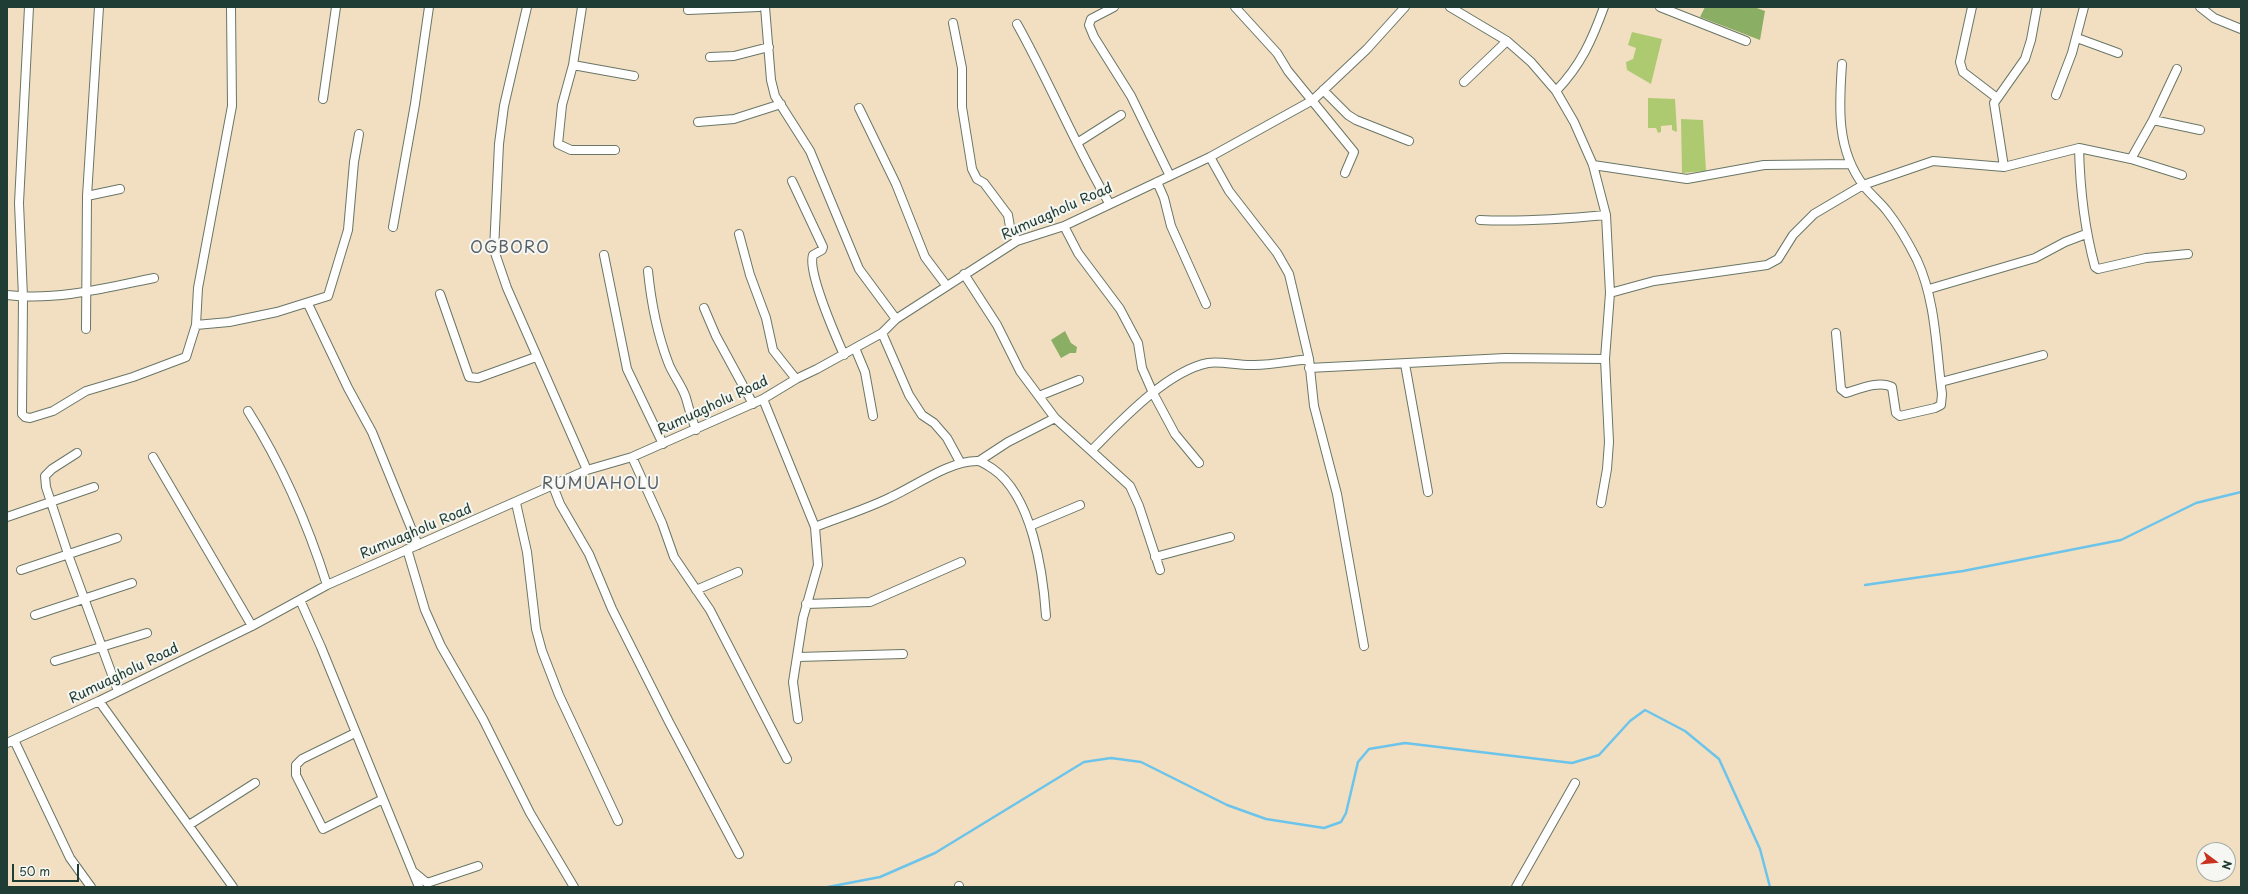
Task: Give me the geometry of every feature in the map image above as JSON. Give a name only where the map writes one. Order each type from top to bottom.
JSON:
[{"type":"street","points":[[29,7],[19,203],[22,296],[22,414],[25,417],[30,418],[53,411],[86,391],[132,377],[186,357],[196,325],[198,288],[232,106],[231,7]]},
{"type":"street","points":[[86,329],[87,196],[99,7]]},
{"type":"street","points":[[323,99],[336,7]]},
{"type":"street","points":[[393,227],[415,104],[429,7]]},
{"type":"street","points":[[527,7],[504,106],[499,144],[494,250],[507,288],[536,357],[587,470]]},
{"type":"street","points":[[582,7],[573,65],[562,105],[558,144],[571,150],[615,150]]},
{"type":"street","points":[[688,10],[759,7]]},
{"type":"street","points":[[764,7],[771,80],[775,96],[810,151],[860,269],[896,319]]},
{"type":"street","points":[[1114,7],[1091,19],[1089,25],[1094,37],[1131,96],[1170,176]]},
{"type":"street","points":[[1235,7],[1277,53],[1288,71],[1354,152],[1345,173]]},
{"type":"street","name":"Rumuagholu Road","points":[[11,742],[99,701],[252,626],[327,585],[516,503],[587,470],[632,457],[696,430],[763,399],[796,378],[882,333],[896,319],[946,285],[1017,241],[1064,226],[1109,203],[1210,157],[1313,100],[1367,49],[1405,7]]},
{"type":"street","points":[[1450,7],[1507,41],[1531,62],[1556,91],[1574,122],[1593,165],[1606,215],[1610,293],[1606,359],[1609,442],[1607,469],[1601,503]]},
{"type":"street","points":[[1556,91],[1584,57],[1604,7]]},
{"type":"street","points":[[1660,7],[1746,41]]},
{"type":"street","points":[[1972,7],[1960,62],[1963,72],[1997,98]]},
{"type":"street","points":[[2004,167],[1993,109],[1997,98],[2025,59],[2031,40],[2037,7]]},
{"type":"street","points":[[2056,95],[2077,38],[2084,7]]},
{"type":"street","points":[[2200,7],[2214,18],[2241,30]]},
{"type":"street","points":[[953,23],[962,68],[962,107],[972,169],[977,179],[984,183],[1008,215],[1010,227],[1017,241]]},
{"type":"street","points":[[1017,24],[1044,73],[1077,143],[1109,203]]},
{"type":"street","points":[[2077,38],[2118,53]]},
{"type":"street","points":[[1464,82],[1507,41]]},
{"type":"street","points":[[710,57],[734,56],[769,47]]},
{"type":"street","points":[[1836,333],[1841,389],[1843,392],[1846,393],[1886,384],[1892,387],[1896,413],[1900,416],[1935,408],[1941,404],[1943,400],[1929,289],[1916,259],[1887,211],[1863,185],[1851,164],[1840,130],[1838,117],[1842,64]]},
{"type":"street","points":[[573,65],[634,76]]},
{"type":"street","points":[[2131,159],[2153,120],[2177,69]]},
{"type":"street","points":[[1323,90],[1356,120],[1409,141]]},
{"type":"street","points":[[698,122],[734,119],[781,104]]},
{"type":"street","points":[[859,108],[896,184],[926,257],[946,285]]},
{"type":"street","points":[[1077,143],[1121,115]]},
{"type":"street","points":[[2153,120],[2200,130]]},
{"type":"street","points":[[196,325],[228,322],[324,299],[331,290],[348,230],[354,162],[359,134]]},
{"type":"street","points":[[2079,148],[2080,190],[2086,234],[2095,267],[2098,269],[2146,258],[2188,254]]},
{"type":"street","points":[[1610,293],[1654,281],[1767,266],[1778,260],[1793,235],[1814,214],[1863,185],[1933,160],[2004,167],[2079,148],[2131,159],[2182,175]]},
{"type":"street","points":[[1210,157],[1229,192],[1277,253],[1289,274],[1309,358],[1314,406],[1337,494],[1364,646]]},
{"type":"street","points":[[1593,165],[1687,179],[1764,164],[1851,164]]},
{"type":"street","points":[[792,181],[822,247],[822,250],[813,255],[813,268],[821,298],[844,354]]},
{"type":"street","points":[[1157,182],[1164,198],[1171,226],[1206,304]]},
{"type":"street","points":[[87,196],[120,189]]},
{"type":"street","points":[[1480,220],[1547,221],[1606,215]]},
{"type":"street","points":[[1064,226],[1078,253],[1120,309],[1138,343],[1142,368],[1153,393],[1175,434],[1199,463]]},
{"type":"street","points":[[739,234],[750,274],[766,318],[773,350],[796,378]]},
{"type":"street","points":[[1929,289],[2035,258],[2066,242],[2086,234]]},
{"type":"street","points":[[604,256],[627,368],[663,444]]},
{"type":"street","points":[[648,271],[650,291],[664,350],[668,363],[686,398],[687,408],[696,430]]},
{"type":"street","points":[[964,274],[997,324],[1020,371],[1055,418],[1071,435],[1092,450],[1130,486],[1140,506],[1160,570]]},
{"type":"street","points":[[7,295],[22,296],[86,292],[154,278]]},
{"type":"street","points":[[440,294],[469,377],[478,378],[536,357]]},
{"type":"street","points":[[308,304],[348,388],[372,432],[418,545]]},
{"type":"street","points":[[704,308],[716,336],[753,404]]},
{"type":"street","points":[[882,333],[909,395],[922,415],[934,423],[947,438],[960,462]]},
{"type":"street","points":[[855,348],[865,372],[873,416]]},
{"type":"street","points":[[1941,382],[2043,355]]},
{"type":"street","points":[[1092,450],[1125,415],[1153,393],[1190,370],[1210,363],[1255,365],[1309,358]]},
{"type":"street","points":[[1309,368],[1505,358],[1606,359]]},
{"type":"street","points":[[1405,364],[1428,492]]},
{"type":"street","points":[[1039,396],[1079,380]]},
{"type":"street","points":[[763,399],[815,527],[818,565],[806,604],[793,682],[798,719]]},
{"type":"street","points":[[248,411],[263,434],[312,538],[327,585]]},
{"type":"street","points":[[815,527],[890,498],[960,462],[979,461],[1008,442],[1055,418]]},
{"type":"street","points":[[77,453],[52,469],[46,476],[51,502],[68,554],[118,691]]},
{"type":"street","points":[[152,457],[252,626]]},
{"type":"street","points":[[632,457],[662,523],[674,557],[710,610],[734,653],[787,760]]},
{"type":"street","points":[[979,461],[998,473],[1010,487],[1030,526],[1037,555],[1046,616]]},
{"type":"street","points":[[553,486],[560,504],[590,554],[623,630],[739,854]]},
{"type":"street","points":[[7,517],[94,487]]},
{"type":"street","points":[[516,503],[527,552],[536,629],[542,651],[560,695],[618,820]]},
{"type":"street","points":[[1030,526],[1080,505]]},
{"type":"street","points":[[1155,558],[1230,537]]},
{"type":"street","points":[[21,570],[117,538]]},
{"type":"street","points":[[407,550],[425,610],[441,646],[483,719],[530,813],[574,887]]},
{"type":"street","points":[[806,604],[870,602],[961,562]]},
{"type":"street","points":[[696,590],[738,572]]},
{"type":"street","points":[[35,615],[132,583]]},
{"type":"street","points":[[300,600],[419,887]]},
{"type":"street","points":[[55,661],[147,633]]},
{"type":"street","points":[[798,657],[903,654]]},
{"type":"street","points":[[99,701],[233,887]]},
{"type":"street","points":[[355,733],[302,759],[296,765],[296,775],[323,829],[383,799]]},
{"type":"street","points":[[11,742],[70,858],[91,887]]},
{"type":"street","points":[[189,825],[254,783]]},
{"type":"street","points":[[1516,887],[1575,783]]},
{"type":"street","points":[[412,869],[427,883],[478,866]]},
{"type":"green space","points":[[1705,7],[1754,7],[1765,11],[1760,40],[1700,17]]},
{"type":"green space","points":[[1632,32],[1662,39],[1651,84],[1627,70],[1626,62],[1633,59],[1636,48],[1628,45]]},
{"type":"green space","points":[[1648,98],[1675,99],[1677,132],[1672,130],[1672,125],[1661,126],[1661,132],[1658,133],[1656,128],[1648,128]]},
{"type":"green space","points":[[1681,119],[1703,120],[1706,171],[1682,173]]},
{"type":"green space","points":[[1065,331],[1071,343],[1077,347],[1076,353],[1070,353],[1061,358],[1051,340]]},
{"type":"waterway","points":[[1865,585],[1963,571],[2121,540],[2196,503],[2241,492]]},
{"type":"waterway","points":[[828,887],[880,877],[935,853],[1084,762],[1111,758],[1141,762],[1227,805],[1266,819],[1324,828],[1341,822],[1346,813],[1358,762],[1369,749],[1405,743],[1572,763],[1599,755],[1630,721],[1645,710],[1685,731],[1719,759],[1760,849],[1770,887]]},
{"type":"district","name":"OGBORO","points":[[510,249]]},
{"type":"district","name":"RUMUAHOLU","points":[[601,485]]}]
